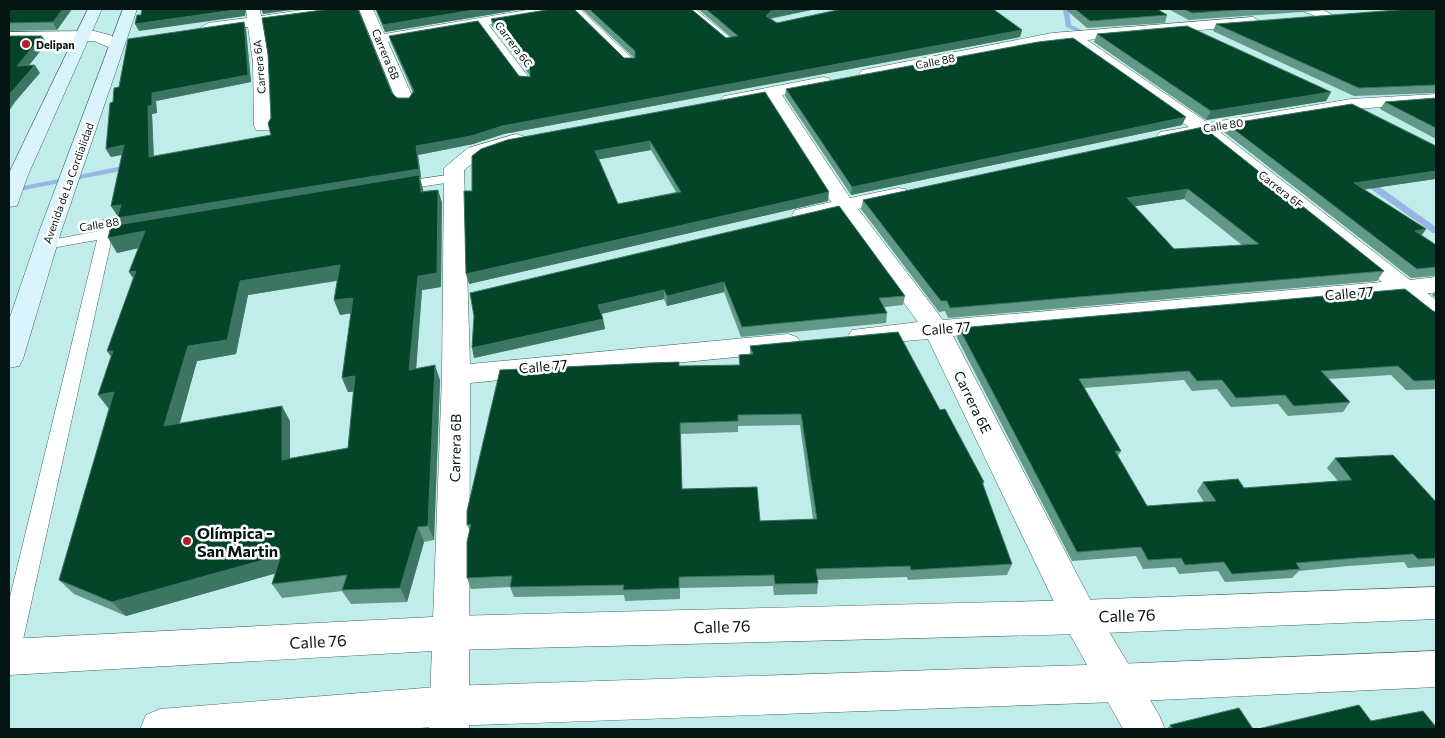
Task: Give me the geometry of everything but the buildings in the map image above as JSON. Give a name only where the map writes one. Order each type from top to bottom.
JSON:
[{"type":"main road","points":[[9,201],[18,175],[95,9]]},
{"type":"main road","name":"Avenida de La Cordialidad","points":[[9,359],[48,238],[64,198],[130,9]]},
{"type":"street","points":[[195,30],[253,15],[338,9]]},
{"type":"street","name":"Carrera 6B","points":[[366,9],[405,100]]},
{"type":"street","points":[[380,40],[558,9]]},
{"type":"street","points":[[1163,13],[1186,27],[1221,43]]},
{"type":"street","points":[[1304,13],[1327,16],[1347,14]]},
{"type":"street","name":"Carrera 6A","points":[[253,15],[261,62],[262,126]]},
{"type":"street","name":"Calle 88","points":[[715,103],[1052,38],[1271,20]]},
{"type":"street","points":[[9,37],[82,36],[104,38],[117,43],[137,39]]},
{"type":"street","name":"Carrera 6F","points":[[1072,36],[1203,128],[1407,288],[1436,313]]},
{"type":"street","name":"Carrera 6E","points":[[771,92],[844,205],[936,329],[1080,617],[1116,683],[1145,729]]},
{"type":"street","points":[[1325,92],[1377,117]]},
{"type":"street","name":"Calle 80","points":[[1145,140],[1203,128],[1351,104],[1436,99]]},
{"type":"street","points":[[454,172],[475,152],[504,142],[534,137]]},
{"type":"street","name":"Carrera 6B","points":[[449,718],[456,375],[466,294],[454,172]]},
{"type":"street","points":[[786,219],[922,188]]},
{"type":"street","name":"Calle 77","points":[[838,338],[1436,285]]},
{"type":"street","name":"Calle 77","points":[[456,375],[809,341]]},
{"type":"street","name":"Calle 76","points":[[9,657],[451,634],[1080,617],[1436,604]]},
{"type":"street","points":[[160,729],[449,718],[1116,683],[1436,669]]},
{"type":"lane","points":[[575,9],[630,62]]},
{"type":"lane","points":[[690,9],[731,42]]},
{"type":"lane","name":"Carrera 6C","points":[[482,22],[526,80]]},
{"type":"lane","points":[[387,183],[454,172]]},
{"type":"lane","name":"Calle 88","points":[[9,650],[114,227],[48,238]]},
{"type":"waterway","points":[[1066,9],[1068,26],[1091,36]]},
{"type":"waterway","points":[[9,191],[133,166]]},
{"type":"waterway","points":[[1364,180],[1436,231]]},
{"type":"place","name":"Delipan","points":[[26,44]]},
{"type":"place","name":"Olímpica - San Martin","points":[[187,541]]}]
